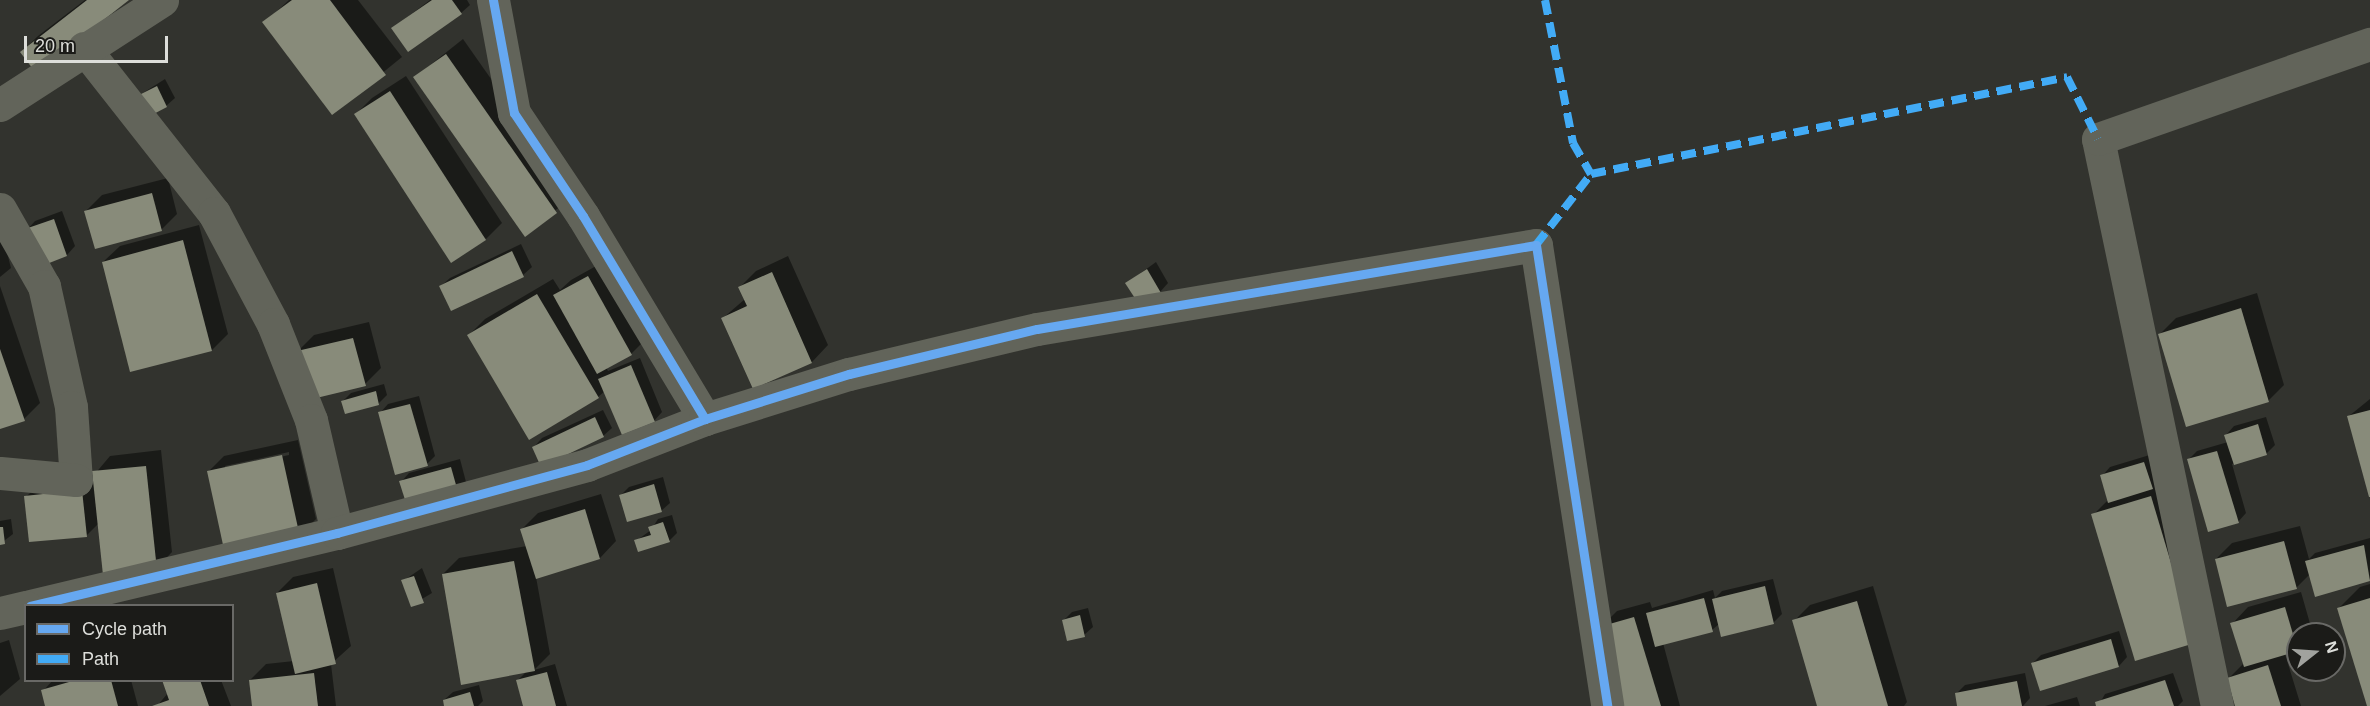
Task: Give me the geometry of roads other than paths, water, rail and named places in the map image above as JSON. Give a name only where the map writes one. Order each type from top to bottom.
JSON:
[{"type":"street","points":[[0,105],[84,48],[162,0]]},
{"type":"street","points":[[493,0],[514,113],[583,216],[705,419]]},
{"type":"street","points":[[2217,706],[2098,139],[2370,44]]},
{"type":"street","points":[[84,48],[214,213],[273,324],[311,420],[337,533]]},
{"type":"street","points":[[0,210],[44,286],[71,407],[76,480],[0,473]]},
{"type":"street","points":[[38,604],[337,533],[587,465],[705,419],[849,374],[1037,329],[1536,245],[1607,706]]},
{"type":"street","points":[[0,613],[24,607]]}]
